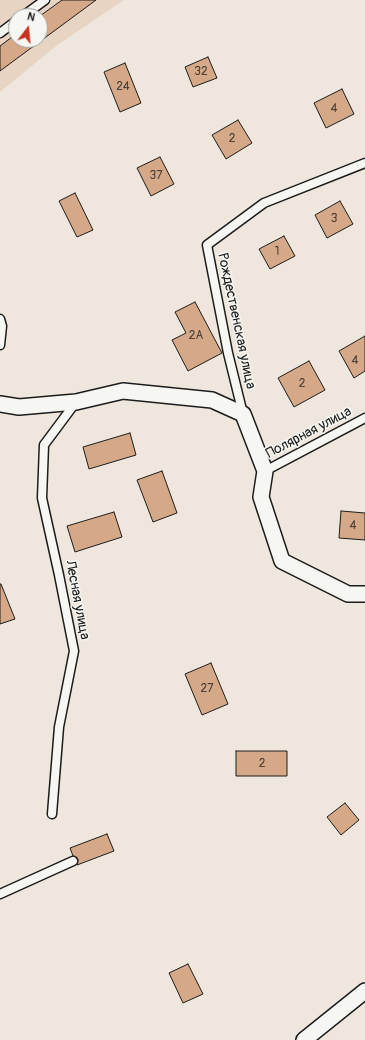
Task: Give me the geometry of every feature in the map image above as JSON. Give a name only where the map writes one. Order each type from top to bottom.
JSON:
[{"type":"street","points":[[0,404],[19,407],[76,402],[123,391],[212,400],[242,414],[266,471],[261,497],[282,561],[348,594],[365,594]]},
{"type":"street","points":[[304,1040],[365,991]]},
{"type":"lane","points":[[34,8],[45,0]]},
{"type":"lane","name":"Рождественская улица","points":[[242,414],[228,353],[207,245],[264,203],[365,163]]},
{"type":"lane","points":[[0,319],[2,326],[0,345]]},
{"type":"lane","name":"Лесная улица","points":[[52,814],[59,727],[74,651],[60,575],[42,498],[44,445],[76,402]]},
{"type":"lane","name":"Полярная улица","points":[[266,471],[365,418]]},
{"type":"lane","points":[[0,894],[72,861]]},
{"type":"shaded area","points":[[0,0],[124,0],[56,46],[0,92]]},
{"type":"building","points":[[62,0],[96,0],[48,36],[48,10]]},
{"type":"building","points":[[8,40],[8,48],[31,48],[0,71],[0,46]]},
{"type":"building","points":[[208,57],[217,78],[193,87],[185,67]]},
{"type":"building","points":[[125,63],[141,103],[120,112],[104,72]]},
{"type":"building","points":[[342,89],[354,114],[326,128],[314,103]]},
{"type":"building","points":[[238,120],[252,143],[226,159],[212,135]]},
{"type":"building","points":[[160,157],[174,184],[151,196],[137,168]]},
{"type":"building","points":[[75,193],[93,230],[77,237],[59,201]]},
{"type":"building","points":[[340,201],[353,224],[327,238],[315,215]]},
{"type":"building","points":[[284,236],[295,256],[270,269],[259,249]]},
{"type":"building","points":[[195,302],[222,353],[188,371],[172,340],[186,333],[175,312]]},
{"type":"building","points":[[365,336],[365,371],[354,378],[339,351]]},
{"type":"building","points":[[309,361],[325,390],[294,407],[278,378]]},
{"type":"building","points":[[130,433],[136,455],[89,469],[83,447]]},
{"type":"building","points":[[162,471],[177,513],[153,522],[137,480]]},
{"type":"building","points":[[341,511],[365,513],[365,540],[339,538]]},
{"type":"building","points":[[114,512],[122,537],[75,552],[67,526]]},
{"type":"building","points":[[0,584],[15,619],[0,624]]},
{"type":"building","points":[[211,663],[228,704],[202,715],[185,674]]},
{"type":"building","points":[[236,751],[287,751],[287,776],[236,776]]},
{"type":"building","points":[[345,803],[359,820],[341,835],[327,817]]},
{"type":"building","points":[[107,834],[114,851],[77,865],[78,859],[73,856],[70,848]]},
{"type":"building","points":[[188,964],[203,994],[183,1003],[169,973]]}]
